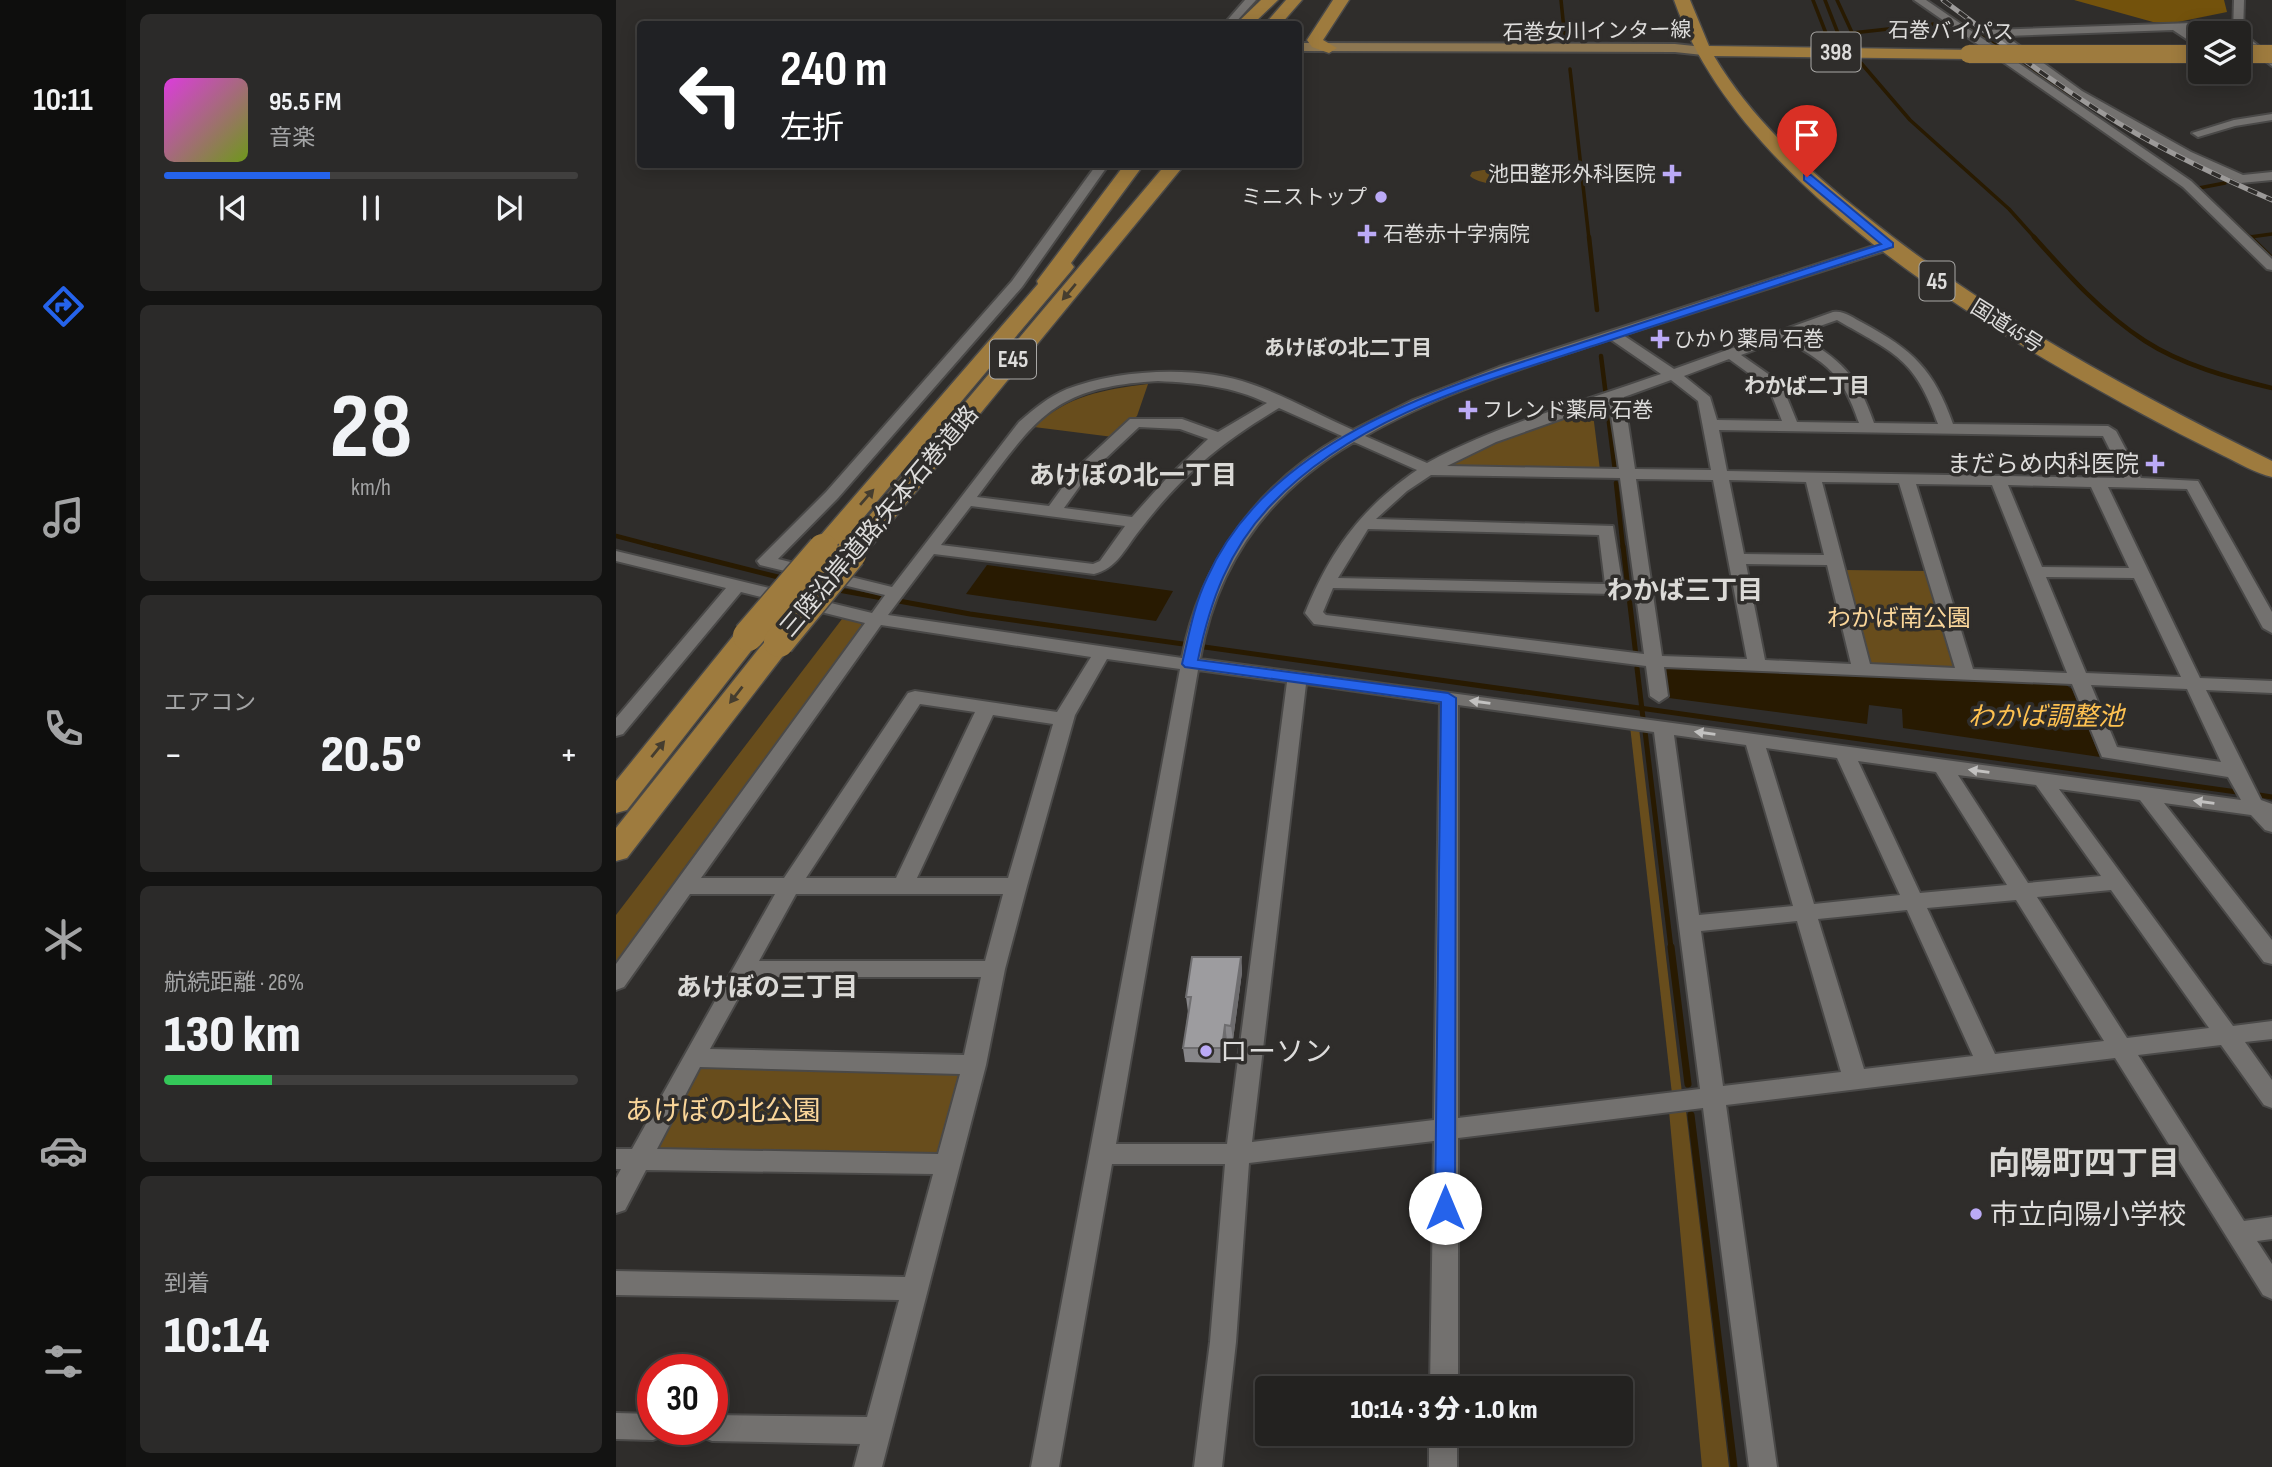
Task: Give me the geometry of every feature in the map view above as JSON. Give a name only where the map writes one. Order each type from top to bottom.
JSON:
[{"type":"highway","points":[[1247,21],[1270,0]]},
{"type":"highway","points":[[1276,21],[1294,0]]},
{"type":"highway","points":[[1295,21],[1313,0]]},
{"type":"highway","points":[[1302,57],[1323,50],[1315,40],[1341,0]]},
{"type":"highway","name":"国道45号","points":[[1682,0],[1703,51],[1762,132],[1807,177],[1889,245],[1938,282],[2032,343],[2148,409],[2272,470]]},
{"type":"highway","name":"石巻バイパス","points":[[1703,51],[2188,54]]},
{"type":"highway","points":[[2251,52],[2272,54]]},
{"type":"highway","points":[[1013,326],[1132,168]]},
{"type":"highway","name":"三陸沿岸道路;矢本石巻道路","points":[[616,802],[748,636],[1149,168]]},
{"type":"highway","name":"三陸沿岸道路;矢本石巻道路","points":[[616,850],[779,642],[1172,168]]},
{"type":"highway","points":[[1103,252],[1189,168]]},
{"type":"main road","name":"石巻女川インター線","points":[[1302,50],[1703,51]]},
{"type":"street","points":[[1232,21],[1251,0]]},
{"type":"street","points":[[1919,0],[2187,184],[2272,266]]},
{"type":"street","points":[[2238,21],[2239,0]]},
{"type":"street","points":[[2176,27],[2188,36]]},
{"type":"street","points":[[1970,34],[2188,28]]},
{"type":"street","points":[[1996,33],[2032,61],[2124,121],[2218,170],[2241,179],[2272,176]]},
{"type":"street","points":[[2017,50],[2188,46]]},
{"type":"street","points":[[2251,46],[2272,64]]},
{"type":"street","points":[[2032,61],[2188,62]]},
{"type":"street","points":[[2251,61],[2272,77]]},
{"type":"street","points":[[2197,133],[2234,122],[2272,117]]},
{"type":"street","points":[[887,605],[766,561],[832,495],[1017,284],[1100,168]]},
{"type":"street","points":[[1045,1467],[1200,616],[1214,576],[1236,541],[1267,502],[1308,466],[1352,436],[1397,412],[1447,391],[1612,334],[1889,245]]},
{"type":"street","points":[[1947,428],[1927,379],[1917,367],[1888,344],[1839,315],[1479,444],[1429,470],[1401,489],[1364,524],[1335,562],[1314,613],[1320,620],[1652,661],[2195,686],[2272,687]]},
{"type":"street","points":[[1612,334],[1673,374],[1705,400],[1757,666]]},
{"type":"street","points":[[1786,334],[1845,373],[1856,391],[1868,427]]},
{"type":"street","points":[[1731,354],[1776,386],[1791,426]]},
{"type":"street","points":[[616,981],[887,605],[1033,416],[1067,394],[1087,387],[1144,378],[1223,382],[1245,387],[1429,470],[2192,484],[2272,628]]},
{"type":"street","points":[[1616,394],[1659,696]]},
{"type":"street","points":[[932,549],[1094,569],[1106,565],[1134,522],[1173,478],[1220,438],[1279,402]]},
{"type":"street","points":[[1053,512],[1081,473],[1135,422],[1182,424],[1220,438]]},
{"type":"street","points":[[1711,425],[2108,431],[2136,483]]},
{"type":"street","points":[[1813,477],[1862,671]]},
{"type":"street","points":[[1906,479],[1966,675]]},
{"type":"street","points":[[1998,481],[2109,752],[2238,777]]},
{"type":"street","points":[[2097,482],[2238,777],[2272,825]]},
{"type":"street","points":[[968,501],[1134,522]]},
{"type":"street","points":[[1325,583],[1614,589],[1607,530],[1364,524]]},
{"type":"street","points":[[616,556],[768,594],[887,605],[1101,653],[1193,650],[1297,678],[2261,808]]},
{"type":"street","points":[[1736,559],[1832,560]]},
{"type":"street","points":[[768,594],[789,568]]},
{"type":"street","points":[[2035,572],[2141,573]]},
{"type":"street","points":[[616,730],[737,586]]},
{"type":"street","points":[[868,1467],[974,1065],[994,969],[1016,886],[1064,719],[1101,653]]},
{"type":"street","points":[[1208,1467],[1223,1342],[1238,1154],[1297,678]]},
{"type":"street","points":[[616,1202],[627,1160],[693,1058],[791,884],[915,696],[1064,719]]},
{"type":"street","points":[[1444,1376],[1448,698]]},
{"type":"street","points":[[903,886],[986,707]]},
{"type":"street","points":[[1663,727],[1763,1467]]},
{"type":"street","points":[[1754,740],[1855,1079]]},
{"type":"street","points":[[1844,752],[1988,1063]]},
{"type":"street","points":[[1942,765],[2024,891],[2118,1048],[2272,1287]]},
{"type":"street","points":[[2042,779],[2272,1098]]},
{"type":"street","points":[[2146,794],[2272,956]]},
{"type":"street","points":[[1689,924],[2116,882]]},
{"type":"street","points":[[682,886],[1016,886]]},
{"type":"street","points":[[742,969],[994,969]]},
{"type":"street","points":[[1102,1154],[1238,1154],[2272,1030]]},
{"type":"street","points":[[693,1058],[974,1065]]},
{"type":"street","points":[[627,1160],[947,1164]]},
{"type":"street","points":[[2238,1233],[2272,1228]]},
{"type":"street","points":[[616,1283],[915,1289]]},
{"type":"street","points":[[616,1426],[637,1427]]},
{"type":"street","points":[[728,1428],[878,1431]]},
{"type":"street","points":[[1443,1446],[1443,1467]]},
{"type":"green space","points":[[1518,170],[1529,177],[1499,184],[1482,182],[1470,176],[1472,172]]},
{"type":"green space","points":[[1148,384],[1137,416],[1113,437],[1034,427],[1046,416],[1073,401],[1117,388]]},
{"type":"green space","points":[[1592,406],[1600,470],[1450,467],[1447,464],[1479,448]]},
{"type":"green space","name":"わかば南公園","points":[[1844,570],[1928,571],[1959,667],[1874,666],[1869,663]]},
{"type":"green space","points":[[842,619],[861,622],[862,627],[681,872],[616,967],[616,915]]},
{"type":"green space","points":[[1630,726],[1639,728],[1682,1093],[1672,1094]]},
{"type":"green space","name":"あけぼの北公園","points":[[693,1058],[974,1065],[947,1164],[638,1160]]},
{"type":"green space","points":[[1669,1111],[1686,1111],[1729,1467],[1702,1467]]},
{"type":"shaded area","points":[[2074,0],[2224,0],[2227,12],[2173,23],[2153,22]]},
{"type":"water","points":[[987,565],[1173,591],[1156,621],[966,594]]},
{"type":"water","name":"わかば調整池","points":[[1666,668],[2066,685],[2072,689],[2100,757],[1903,728],[1902,709],[1869,705],[1867,724],[1669,698],[1665,696],[1659,670]]},
{"type":"building","points":[[1192,957],[1241,957],[1231,1026],[1225,1025],[1222,1048],[1183,1048],[1191,997],[1186,997]]},
{"type":"waterway","points":[[1561,0],[1565,39]]},
{"type":"waterway","points":[[1813,0],[1829,41]]},
{"type":"waterway","points":[[1825,0],[1841,41]]},
{"type":"waterway","points":[[1837,0],[1852,33]]},
{"type":"waterway","points":[[1942,11],[1975,33]]},
{"type":"waterway","points":[[1852,33],[1943,23]]},
{"type":"waterway","points":[[1852,33],[1855,39]]},
{"type":"waterway","points":[[1982,37],[2000,48]]},
{"type":"waterway","points":[[2015,60],[2073,100]]},
{"type":"waterway","points":[[1861,63],[1910,120],[2009,209],[2036,239]]},
{"type":"waterway","points":[[1570,69],[1589,239]]},
{"type":"waterway","points":[[2199,188],[2225,183]]},
{"type":"waterway","points":[[2193,184],[2252,239]]},
{"type":"waterway","points":[[2272,234],[2250,237],[2272,258]]},
{"type":"waterway","points":[[1589,237],[1597,310]]},
{"type":"waterway","points":[[2034,237],[2100,306],[2159,350],[2190,364],[2272,388]]},
{"type":"waterway","points":[[1601,356],[1606,396]]},
{"type":"waterway","points":[[1607,407],[1615,471]]},
{"type":"waterway","points":[[1616,483],[1623,548]]},
{"type":"waterway","points":[[616,536],[662,548]]},
{"type":"waterway","points":[[655,546],[786,579]]},
{"type":"waterway","points":[[1623,546],[1636,656]]},
{"type":"waterway","points":[[833,589],[970,614],[1642,708]]},
{"type":"waterway","points":[[1637,668],[1642,708]]},
{"type":"waterway","points":[[1642,708],[2244,793]]},
{"type":"waterway","points":[[1642,708],[1643,718]]},
{"type":"waterway","points":[[1645,731],[1671,948]]},
{"type":"waterway","points":[[2253,794],[2272,797]]},
{"type":"waterway","points":[[1671,947],[1688,1084]]},
{"type":"waterway","points":[[1691,1115],[1734,1467]]},
{"type":"railway","points":[[1943,0],[2038,70],[2112,119],[2187,161],[2272,200]]},
{"type":"place","name":"池田整形外科医院","points":[[1672,174]]},
{"type":"place","name":"ミニストップ","points":[[1381,197]]},
{"type":"place","name":"石巻赤十字病院","points":[[1367,234]]},
{"type":"place","name":"ひかり薬局 石巻","points":[[1660,339]]},
{"type":"place","name":"フレンド薬局 石巻","points":[[1468,410]]},
{"type":"place","name":"まだらめ内科医院","points":[[2155,464]]},
{"type":"place","name":"ローソン","points":[[1206,1051]]},
{"type":"place","name":"市立向陽小学校","points":[[1976,1214]]},
{"type":"district","name":"あけぼの北二丁目","points":[[1348,348]]},
{"type":"district","name":"わかば二丁目","points":[[1807,386]]},
{"type":"district","name":"あけぼの北一丁目","points":[[1133,475]]},
{"type":"district","name":"わかば三丁目","points":[[1685,590]]},
{"type":"district","name":"あけぼの三丁目","points":[[767,987]]},
{"type":"district","name":"向陽町四丁目","points":[[2084,1163]]},
{"type":"route","points":[[1445,1208],[1448,698],[1190,664],[1200,616],[1214,576],[1236,541],[1267,502],[1331,450],[1397,412],[1447,391],[1595,340],[1889,245],[1807,177]]}]
